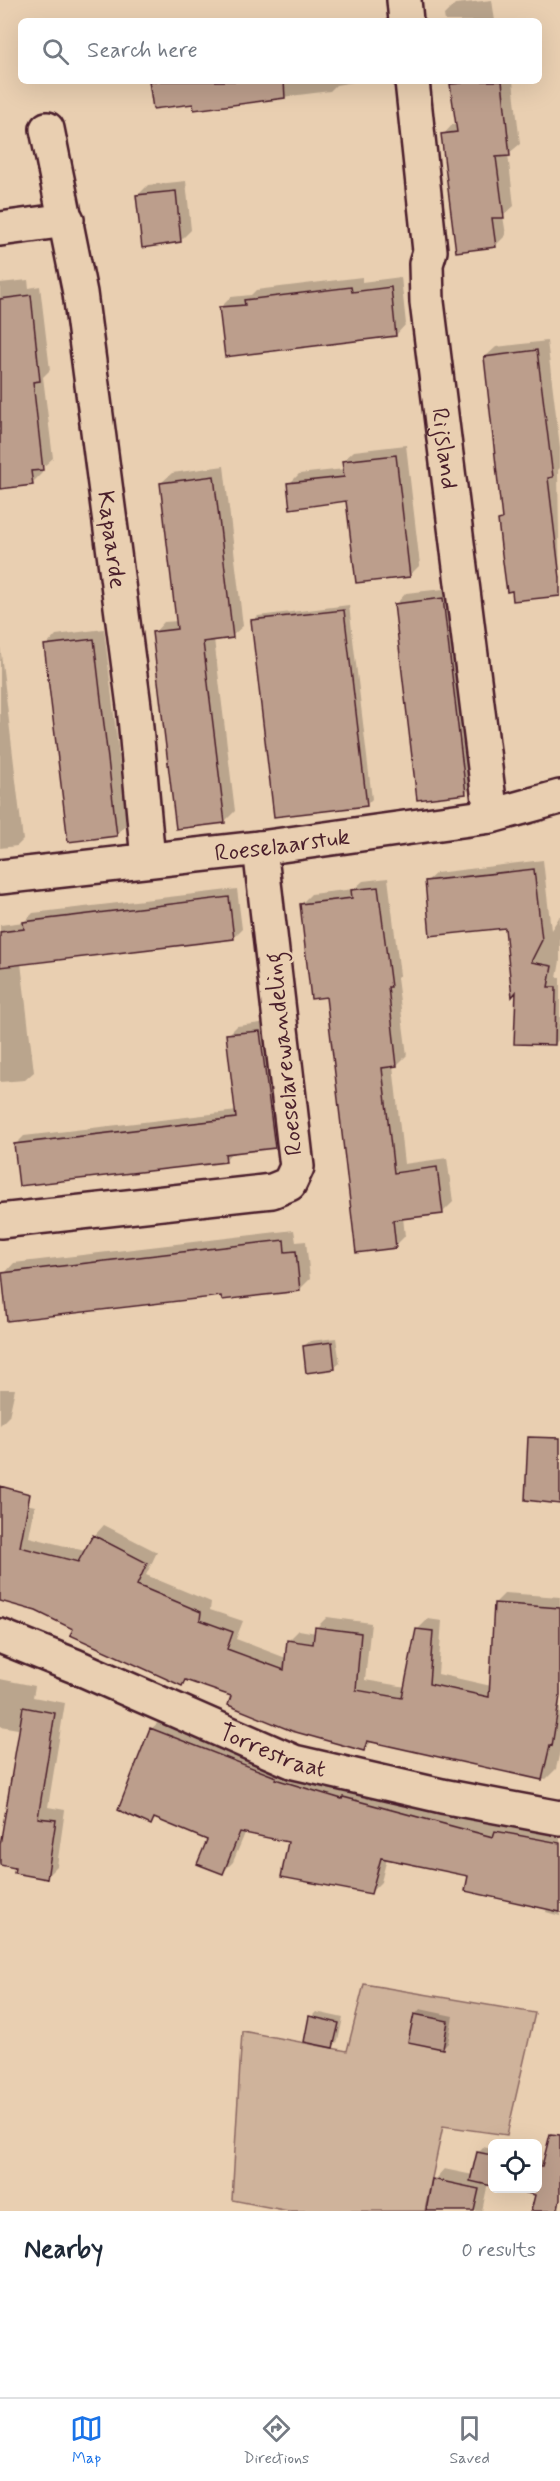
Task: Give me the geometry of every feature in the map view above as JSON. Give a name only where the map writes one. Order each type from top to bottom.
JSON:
[{"type":"street","points":[[404,0],[406,18]]},
{"type":"street","name":"Rijsland","points":[[412,84],[430,251],[426,264],[427,302],[491,816]]},
{"type":"street","name":"Kapaarde","points":[[47,129],[67,220],[91,368],[134,706],[148,860]]},
{"type":"street","points":[[0,229],[67,220]]},
{"type":"street","name":"Roeselaarstuk","points":[[0,877],[260,848],[491,816],[560,797]]},
{"type":"street","name":"Roeselarewandeling","points":[[0,1221],[272,1191],[289,1184],[297,1167],[260,848]]},
{"type":"street","name":"Torrestraat","points":[[0,1636],[75,1666],[294,1762],[442,1796],[560,1818]]},
{"type":"shaded area","points":[[364,1984],[535,2013],[507,2135],[443,2126],[425,2211],[289,2211],[232,2200],[242,2031],[347,2051]]},
{"type":"building","points":[[149,84],[284,84],[285,98],[194,110],[193,104],[153,109]]},
{"type":"building","points":[[450,84],[502,84],[510,156],[496,157],[504,218],[492,218],[496,247],[456,252],[441,134],[457,132]]},
{"type":"building","points":[[176,191],[181,242],[142,248],[136,195]]},
{"type":"building","points":[[351,287],[352,292],[391,287],[396,336],[225,357],[219,307],[245,305],[244,300]]},
{"type":"building","points":[[31,295],[40,381],[33,382],[43,470],[31,471],[33,485],[0,489],[0,299]]},
{"type":"building","points":[[537,350],[553,477],[548,478],[560,578],[560,596],[513,601],[512,591],[507,592],[501,547],[498,520],[502,519],[484,357]]},
{"type":"building","points":[[396,455],[410,577],[356,583],[346,501],[290,509],[287,483],[344,477],[342,461]]},
{"type":"building","points":[[214,476],[233,638],[203,642],[225,823],[176,829],[152,632],[177,629],[160,483]]},
{"type":"building","points":[[443,598],[466,794],[417,800],[394,604]]},
{"type":"building","points":[[344,610],[367,806],[274,817],[251,620]]},
{"type":"building","points":[[94,639],[117,836],[68,842],[44,645]]},
{"type":"building","points":[[534,869],[542,940],[531,962],[552,966],[548,987],[556,987],[555,1045],[514,1044],[516,992],[512,997],[505,928],[430,936],[425,881]]},
{"type":"building","points":[[378,887],[391,987],[388,987],[397,1066],[382,1068],[394,1173],[437,1167],[443,1214],[393,1220],[396,1248],[356,1253],[326,997],[311,999],[300,904],[352,898],[351,890]]},
{"type":"building","points":[[229,897],[234,939],[0,967],[0,932],[24,929],[23,922]]},
{"type":"building","points":[[260,1031],[275,1148],[225,1154],[226,1162],[19,1186],[14,1144],[236,1118],[226,1034]]},
{"type":"building","points":[[284,1240],[285,1252],[296,1251],[300,1291],[222,1300],[221,1296],[7,1321],[2,1273]]},
{"type":"building","points":[[332,1342],[335,1369],[306,1373],[303,1346]]},
{"type":"building","points":[[528,1437],[560,1438],[560,1504],[525,1500]]},
{"type":"building","points":[[0,1486],[30,1494],[20,1547],[78,1562],[93,1535],[147,1563],[137,1585],[201,1612],[200,1620],[233,1632],[227,1649],[284,1670],[287,1640],[313,1644],[315,1627],[361,1633],[356,1690],[402,1698],[416,1629],[433,1631],[429,1684],[489,1697],[494,1603],[560,1608],[560,1696],[552,1746],[550,1745],[542,1780],[367,1741],[364,1751],[292,1731],[228,1705],[231,1696],[185,1680],[182,1686],[70,1635],[73,1629],[36,1611],[0,1601]]},
{"type":"building","points":[[23,1707],[55,1713],[38,1818],[56,1820],[47,1879],[14,1873],[15,1868],[0,1865],[0,1845]]},
{"type":"building","points":[[150,1728],[276,1777],[275,1779],[342,1799],[343,1797],[493,1837],[495,1831],[560,1843],[560,1912],[465,1891],[468,1876],[381,1858],[371,1894],[281,1877],[288,1842],[240,1832],[223,1874],[197,1864],[207,1840],[154,1818],[151,1825],[118,1810]]},
{"type":"building","points":[[414,2014],[448,2021],[443,2049],[408,2042]]},
{"type":"building","points":[[309,2016],[339,2023],[333,2048],[304,2042]]},
{"type":"building","points":[[550,2134],[560,2135],[560,2200],[557,2211],[531,2211],[535,2195],[527,2193],[542,2193],[542,2166]]},
{"type":"building","points":[[477,2152],[488,2154],[488,2185],[470,2181]]},
{"type":"building","points":[[432,2179],[479,2189],[474,2211],[426,2211]]}]
